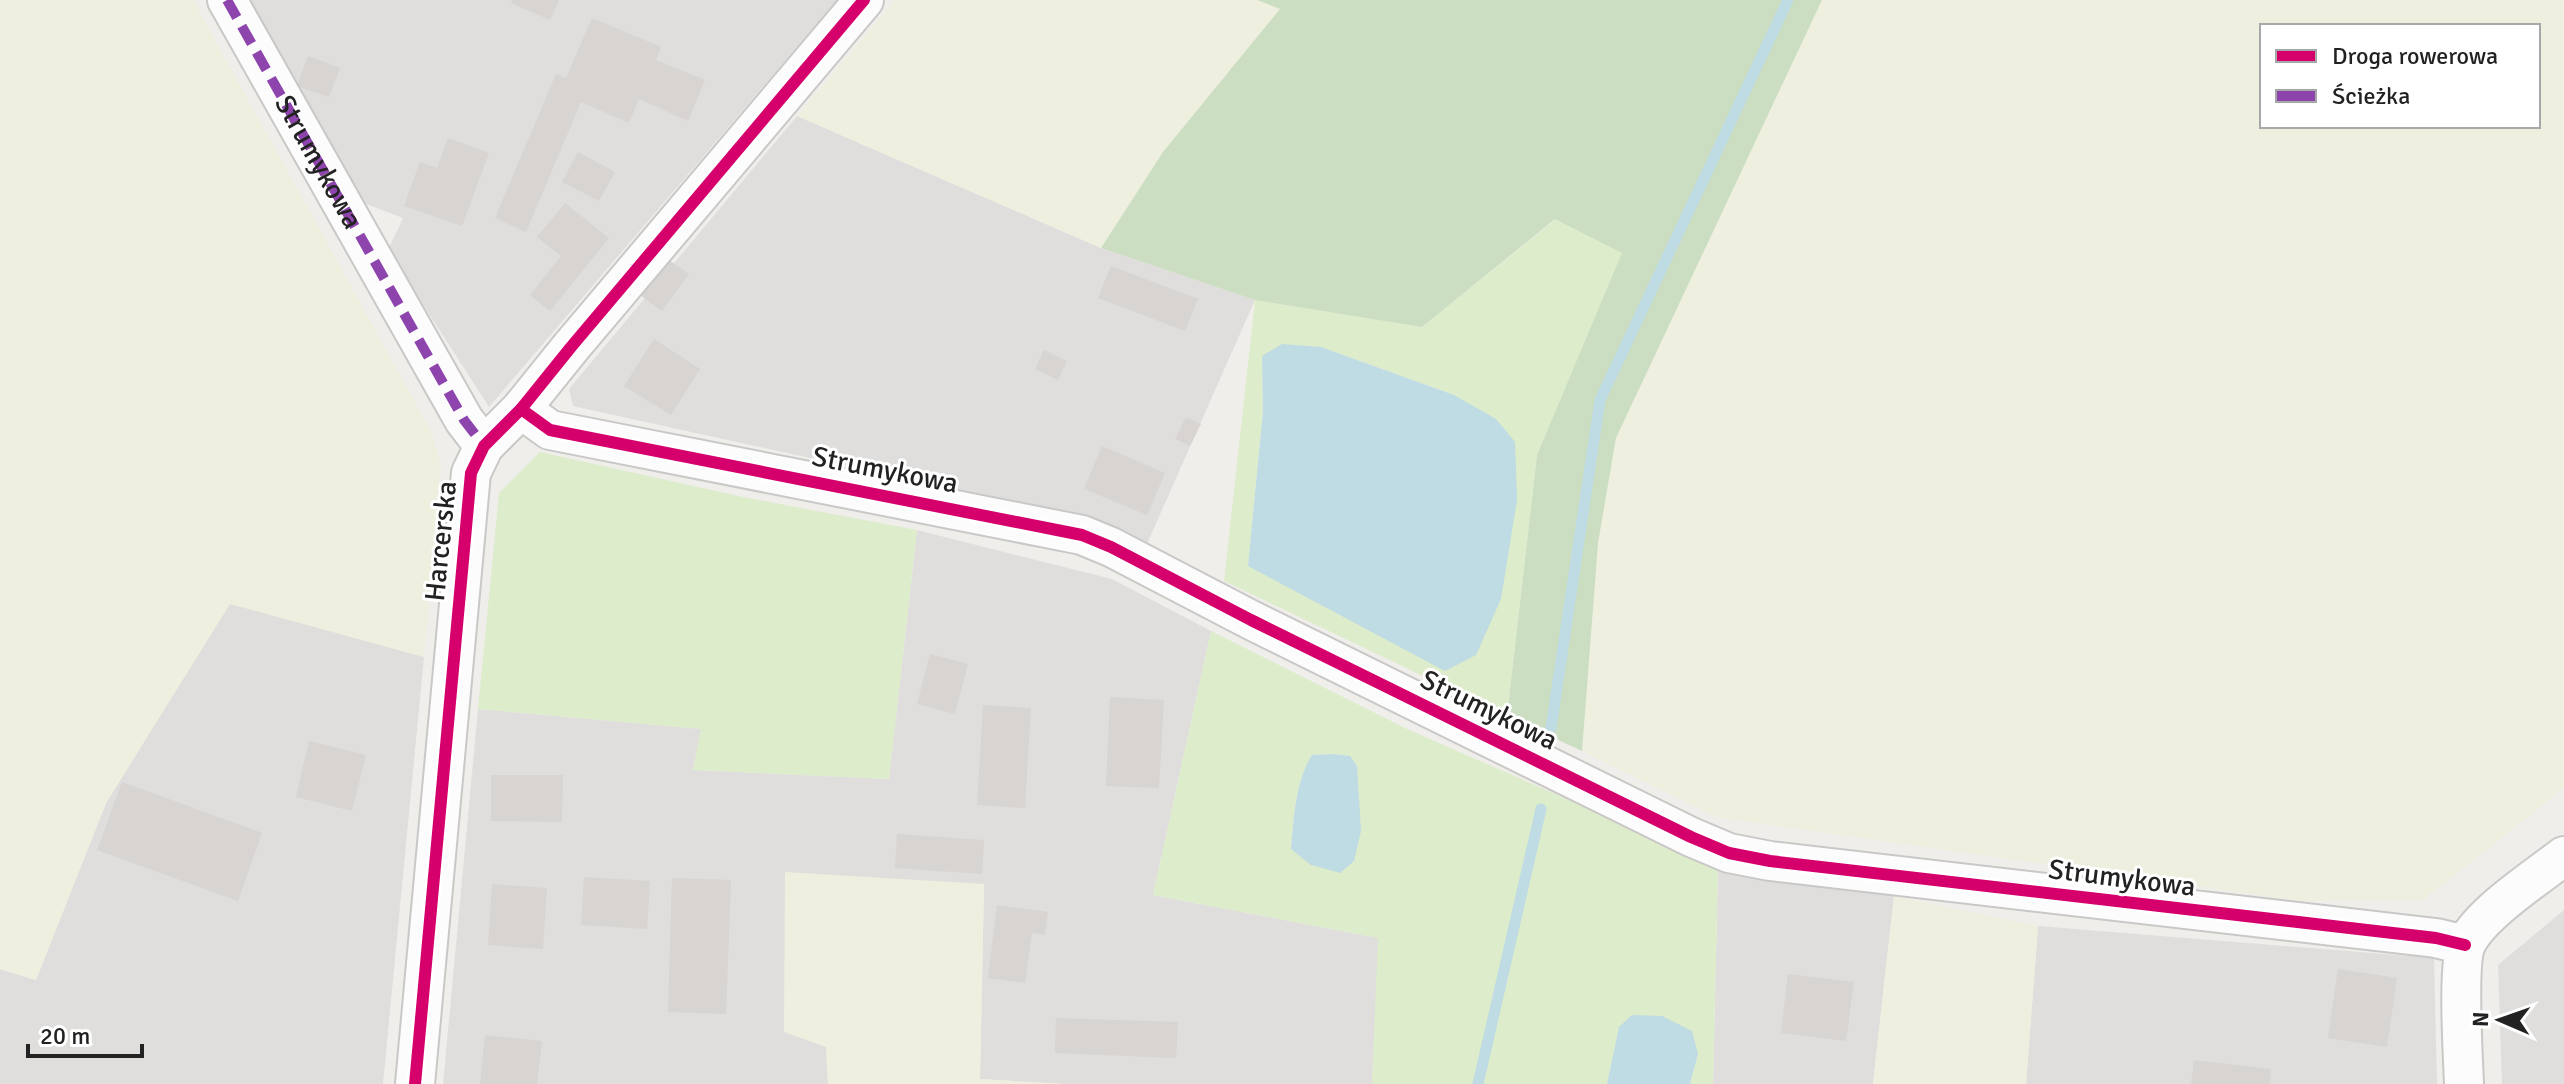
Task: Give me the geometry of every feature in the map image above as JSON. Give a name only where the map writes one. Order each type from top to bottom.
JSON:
[{"type":"street","name":"Strumykowa","points":[[227,0],[464,420],[484,446]]},
{"type":"street","name":"Harcerska","points":[[415,1084],[471,473],[484,446],[521,409],[864,0]]},
{"type":"street","name":"Strumykowa","points":[[521,409],[550,430],[1082,535],[1691,837],[1729,853],[1770,861],[2436,938],[2465,945]]},
{"type":"street","points":[[2464,1084],[2462,972],[2465,945],[2477,927],[2564,856]]},
{"type":"shaded area","points":[[247,0],[837,0],[489,407],[388,250],[403,218],[356,200]]},
{"type":"shaded area","points":[[797,116],[1101,248],[1255,300],[1146,546],[1092,520],[573,406],[569,389]]},
{"type":"shaded area","points":[[917,530],[1112,579],[1211,631],[1153,895],[1379,938],[1372,1084],[1064,1084],[980,1079],[984,884],[826,1047],[828,1084],[443,1084],[478,709],[702,729],[693,770],[889,779]]},
{"type":"shaded area","points":[[230,603],[424,657],[383,1084],[0,1084],[0,969],[36,980],[106,803]]},
{"type":"shaded area","points":[[1718,870],[1894,896],[1873,1084],[1713,1084]]},
{"type":"shaded area","points":[[2564,910],[2564,1084],[2502,1084],[2498,965]]},
{"type":"shaded area","points":[[2038,926],[2434,958],[2437,1084],[2026,1084]]},
{"type":"green space","points":[[0,0],[193,0],[432,433],[441,466],[424,657],[230,604],[106,803],[36,980],[0,969]]},
{"type":"green space","points":[[895,0],[1257,0],[1280,9],[1163,152],[1101,248],[797,116]]},
{"type":"green space","points":[[1257,0],[1822,0],[1616,438],[1598,543],[1582,751],[1507,716],[1537,455],[1622,253],[1555,219],[1422,327],[1255,300],[1101,248],[1163,152],[1280,9]]},
{"type":"green space","points":[[1822,0],[2564,0],[2564,788],[2423,900],[2301,901],[1716,817],[1582,751],[1598,543],[1616,438]]},
{"type":"green space","points":[[1556,219],[1623,253],[1537,455],[1507,716],[1224,581],[1255,300],[1422,327]],"holes":[[[1282,345],[1321,347],[1454,395],[1248,566],[1263,411],[1262,357]]]},
{"type":"green space","points":[[540,452],[743,497],[917,530],[889,779],[693,770],[701,729],[478,709],[499,493]]},
{"type":"green space","points":[[1211,631],[1407,729],[1590,809],[1718,870],[1713,1084],[1690,1084],[1698,1054],[1619,1027],[1607,1084],[1372,1084],[1378,938],[1153,895]],"holes":[[[1312,755],[1350,756],[1291,849],[1299,788]]]},
{"type":"green space","points":[[785,872],[984,884],[980,1079],[1064,1084],[828,1084],[826,1047],[784,1032]]},
{"type":"green space","points":[[1894,896],[2038,926],[2026,1084],[1873,1084]]},
{"type":"water","points":[[1282,344],[1321,347],[1454,395],[1496,419],[1515,442],[1517,500],[1501,599],[1476,655],[1445,671],[1248,566],[1263,411],[1262,356]]},
{"type":"water","points":[[1312,755],[1350,756],[1357,766],[1361,831],[1354,861],[1340,873],[1311,865],[1291,849],[1296,800],[1306,766]]},
{"type":"water","points":[[1632,1015],[1662,1016],[1692,1031],[1698,1054],[1690,1084],[1607,1084],[1619,1027]]},
{"type":"building","points":[[512,0],[559,0],[550,20],[511,3]]},
{"type":"building","points":[[592,18],[661,47],[656,60],[705,80],[688,121],[639,99],[629,123],[581,102],[526,232],[495,218],[556,74],[566,78]]},
{"type":"building","points":[[308,56],[340,68],[329,97],[297,86]]},
{"type":"building","points":[[448,138],[489,153],[462,226],[404,206],[420,162],[437,168]]},
{"type":"building","points":[[578,152],[615,172],[599,201],[562,182]]},
{"type":"building","points":[[565,203],[609,238],[550,311],[530,295],[561,256],[537,237]]},
{"type":"building","points":[[666,258],[689,274],[662,311],[640,295]]},
{"type":"building","points":[[1111,266],[1198,299],[1185,331],[1098,298]]},
{"type":"building","points":[[654,339],[700,369],[671,415],[624,386]]},
{"type":"building","points":[[1044,350],[1067,361],[1058,380],[1035,369]]},
{"type":"building","points":[[1186,417],[1201,424],[1190,446],[1175,439]]},
{"type":"building","points":[[1102,446],[1165,473],[1147,515],[1084,489]]},
{"type":"building","points":[[930,654],[968,664],[955,714],[917,704]]},
{"type":"building","points":[[1110,697],[1164,700],[1159,788],[1106,786]]},
{"type":"building","points":[[983,705],[1031,708],[1025,808],[977,805]]},
{"type":"building","points":[[309,741],[366,755],[352,811],[296,797]]},
{"type":"building","points":[[491,775],[563,775],[562,822],[491,821]]},
{"type":"building","points":[[122,782],[262,833],[238,901],[97,850]]},
{"type":"building","points":[[897,834],[984,840],[982,874],[895,868]]},
{"type":"building","points":[[584,877],[650,881],[647,929],[581,925]]},
{"type":"building","points":[[672,878],[731,880],[726,1014],[668,1012]]},
{"type":"building","points":[[492,884],[547,888],[543,949],[488,945]]},
{"type":"building","points":[[997,905],[1048,912],[1045,935],[1032,933],[1025,983],[988,978]]},
{"type":"building","points":[[2338,969],[2397,978],[2387,1047],[2328,1038]]},
{"type":"building","points":[[1788,974],[1854,982],[1846,1041],[1781,1033]]},
{"type":"building","points":[[1056,1018],[1178,1022],[1176,1058],[1055,1053]]},
{"type":"building","points":[[485,1035],[542,1041],[537,1084],[480,1084]]},
{"type":"building","points":[[2194,1060],[2271,1069],[2270,1084],[2191,1084]]},
{"type":"waterway","points":[[1551,728],[1600,400],[1788,0]]},
{"type":"waterway","points":[[1478,1084],[1541,809]]},
{"type":"marked path","points":[[227,0],[464,420],[484,446]]},
{"type":"cycle path","points":[[415,1084],[471,473],[484,446],[521,409],[864,0]]},
{"type":"cycle path","points":[[521,409],[550,430],[1082,535],[1691,837],[1729,853],[1770,861],[2436,938],[2465,945]]}]
